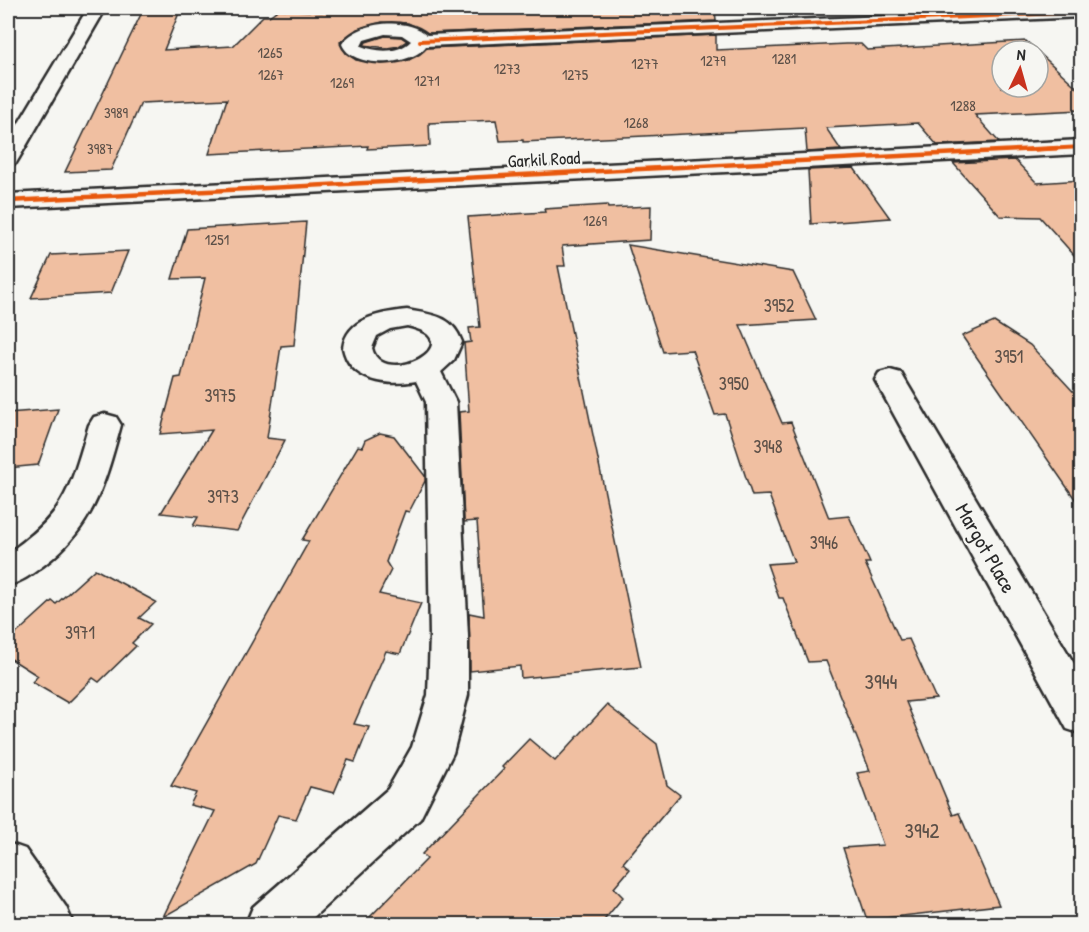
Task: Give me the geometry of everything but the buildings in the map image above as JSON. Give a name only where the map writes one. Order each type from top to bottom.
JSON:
[{"type":"street","points":[[8,158],[97,8]]},
{"type":"street","points":[[420,41],[1082,12]]},
{"type":"street","name":"Garkil Road","points":[[8,201],[1082,147]]},
{"type":"street","points":[[270,924],[404,804],[432,753],[435,743],[448,695],[449,636],[441,402],[426,369]]},
{"type":"street","name":"Margot Place","points":[[890,380],[1082,716]]},
{"type":"street","points":[[8,572],[43,547],[71,517],[83,494],[105,425]]},
{"type":"street","points":[[8,866],[49,924]]},
{"type":"cycle path","points":[[420,41],[1082,12]]},
{"type":"cycle path","points":[[8,201],[1082,147]]}]
